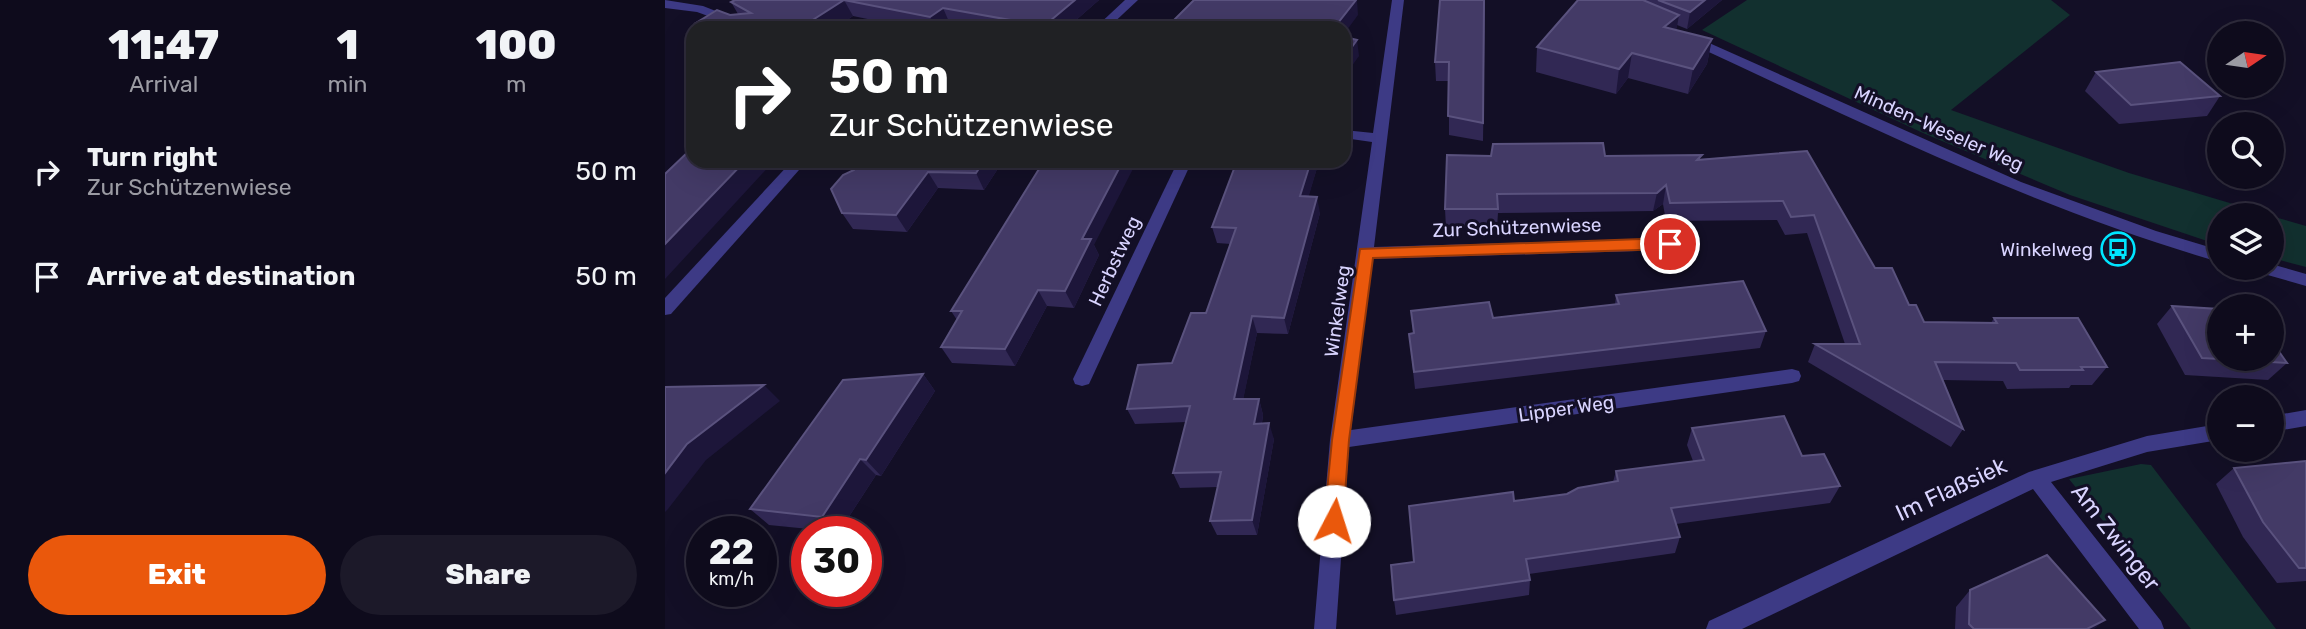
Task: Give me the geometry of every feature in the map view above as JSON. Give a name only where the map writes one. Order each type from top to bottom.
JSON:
[{"type":"street","points":[[1109,21],[1132,0]]},
{"type":"street","name":"Winkelweg","points":[[1325,629],[1341,440],[1398,0]]},
{"type":"street","points":[[665,4],[699,9],[733,21]]},
{"type":"street","name":"Minden-Weseler Weg","points":[[1674,31],[1917,142],[2070,208],[2161,240],[2207,253]]},
{"type":"street","points":[[1351,135],[1379,138]]},
{"type":"street","points":[[665,309],[794,168]]},
{"type":"street","name":"Herbstweg","points":[[1082,379],[1182,168]]},
{"type":"street","name":"Zur Schützenwiese","points":[[1366,253],[1670,244]]},
{"type":"street","points":[[2284,273],[2306,279]]},
{"type":"street","name":"Lipper Weg","points":[[1341,440],[1792,376]]},
{"type":"street","points":[[2284,422],[2306,418]]},
{"type":"street","name":"Im Flaßsiek","points":[[1717,629],[2036,478],[2147,444],[2207,434]]},
{"type":"street","name":"Am Zwinger","points":[[2036,478],[2153,629]]},
{"type":"green space","points":[[1747,0],[2051,0],[2070,15],[1951,110],[2129,173],[2230,203],[2207,203],[2207,241],[2070,195],[1923,133],[1702,30]]},
{"type":"green space","points":[[2284,220],[2306,226],[2306,267],[2284,261]]},
{"type":"green space","points":[[2141,464],[2151,465],[2276,629],[2191,629],[2069,479]]},
{"type":"building","points":[[844,0],[811,21],[699,21],[717,10],[730,15],[751,13],[731,2]]},
{"type":"building","points":[[844,0],[1075,0],[1050,21],[1016,21],[943,8],[930,17]]},
{"type":"building","points":[[1194,0],[1356,0],[1340,21],[1173,21]]},
{"type":"building","points":[[1440,0],[1484,0],[1483,123],[1448,116],[1449,62],[1435,62]]},
{"type":"building","points":[[1578,0],[1643,0],[1679,15],[1664,27],[1712,39],[1693,69],[1632,53],[1619,69],[1537,47]]},
{"type":"building","points":[[1658,0],[1705,0],[1690,12]]},
{"type":"building","points":[[2180,62],[2207,85],[2207,97],[2131,105],[2096,72]]},
{"type":"building","points":[[1603,143],[1605,156],[1702,155],[1697,160],[1807,151],[1875,268],[1892,268],[1909,305],[1916,305],[1924,322],[1997,323],[1994,318],[2078,318],[2107,367],[2081,367],[2083,370],[2020,370],[2016,363],[1935,362],[1963,429],[1815,344],[1860,344],[1814,215],[1791,217],[1783,201],[1670,203],[1666,185],[1657,193],[1497,194],[1498,209],[1445,209],[1447,155],[1491,156],[1493,144]]},
{"type":"building","points":[[686,154],[686,168],[738,168],[665,244],[665,174]]},
{"type":"building","points":[[979,168],[976,173],[928,172],[896,215],[842,213],[831,189],[843,175],[854,170]]},
{"type":"building","points":[[1040,168],[1119,168],[1082,239],[1091,239],[1065,291],[1038,290],[1005,349],[941,347],[962,311],[951,311]]},
{"type":"building","points":[[1234,168],[1309,168],[1300,196],[1317,197],[1284,318],[1252,316],[1234,399],[1259,399],[1254,424],[1269,423],[1252,520],[1210,521],[1221,472],[1173,473],[1190,406],[1127,409],[1138,365],[1172,363],[1191,313],[1206,313],[1236,228],[1212,227]]},
{"type":"building","points":[[1743,281],[1766,331],[1414,372],[1409,334],[1414,333],[1411,311],[1489,302],[1493,318],[1619,304],[1616,295]]},
{"type":"building","points":[[2172,306],[2207,308],[2207,358],[2202,358]]},
{"type":"building","points":[[923,374],[866,460],[860,459],[823,516],[750,509],[843,380]]},
{"type":"building","points":[[764,385],[687,444],[665,473],[665,387]]},
{"type":"building","points":[[1784,416],[1802,456],[1824,454],[1840,486],[1671,508],[1680,537],[1526,559],[1530,580],[1394,600],[1391,565],[1414,562],[1409,506],[1513,492],[1514,501],[1567,494],[1578,488],[1618,481],[1616,471],[1704,460],[1692,428]]},
{"type":"building","points":[[2306,461],[2306,568],[2299,568],[2263,522],[2234,468]]},
{"type":"building","points":[[2047,555],[2105,620],[2087,629],[1974,629],[1969,624],[1970,590]]},
{"type":"place","name":"Winkelweg","points":[[2118,249]]},
{"type":"route","points":[[1334,521],[1341,440],[1366,253],[1670,244]]}]
